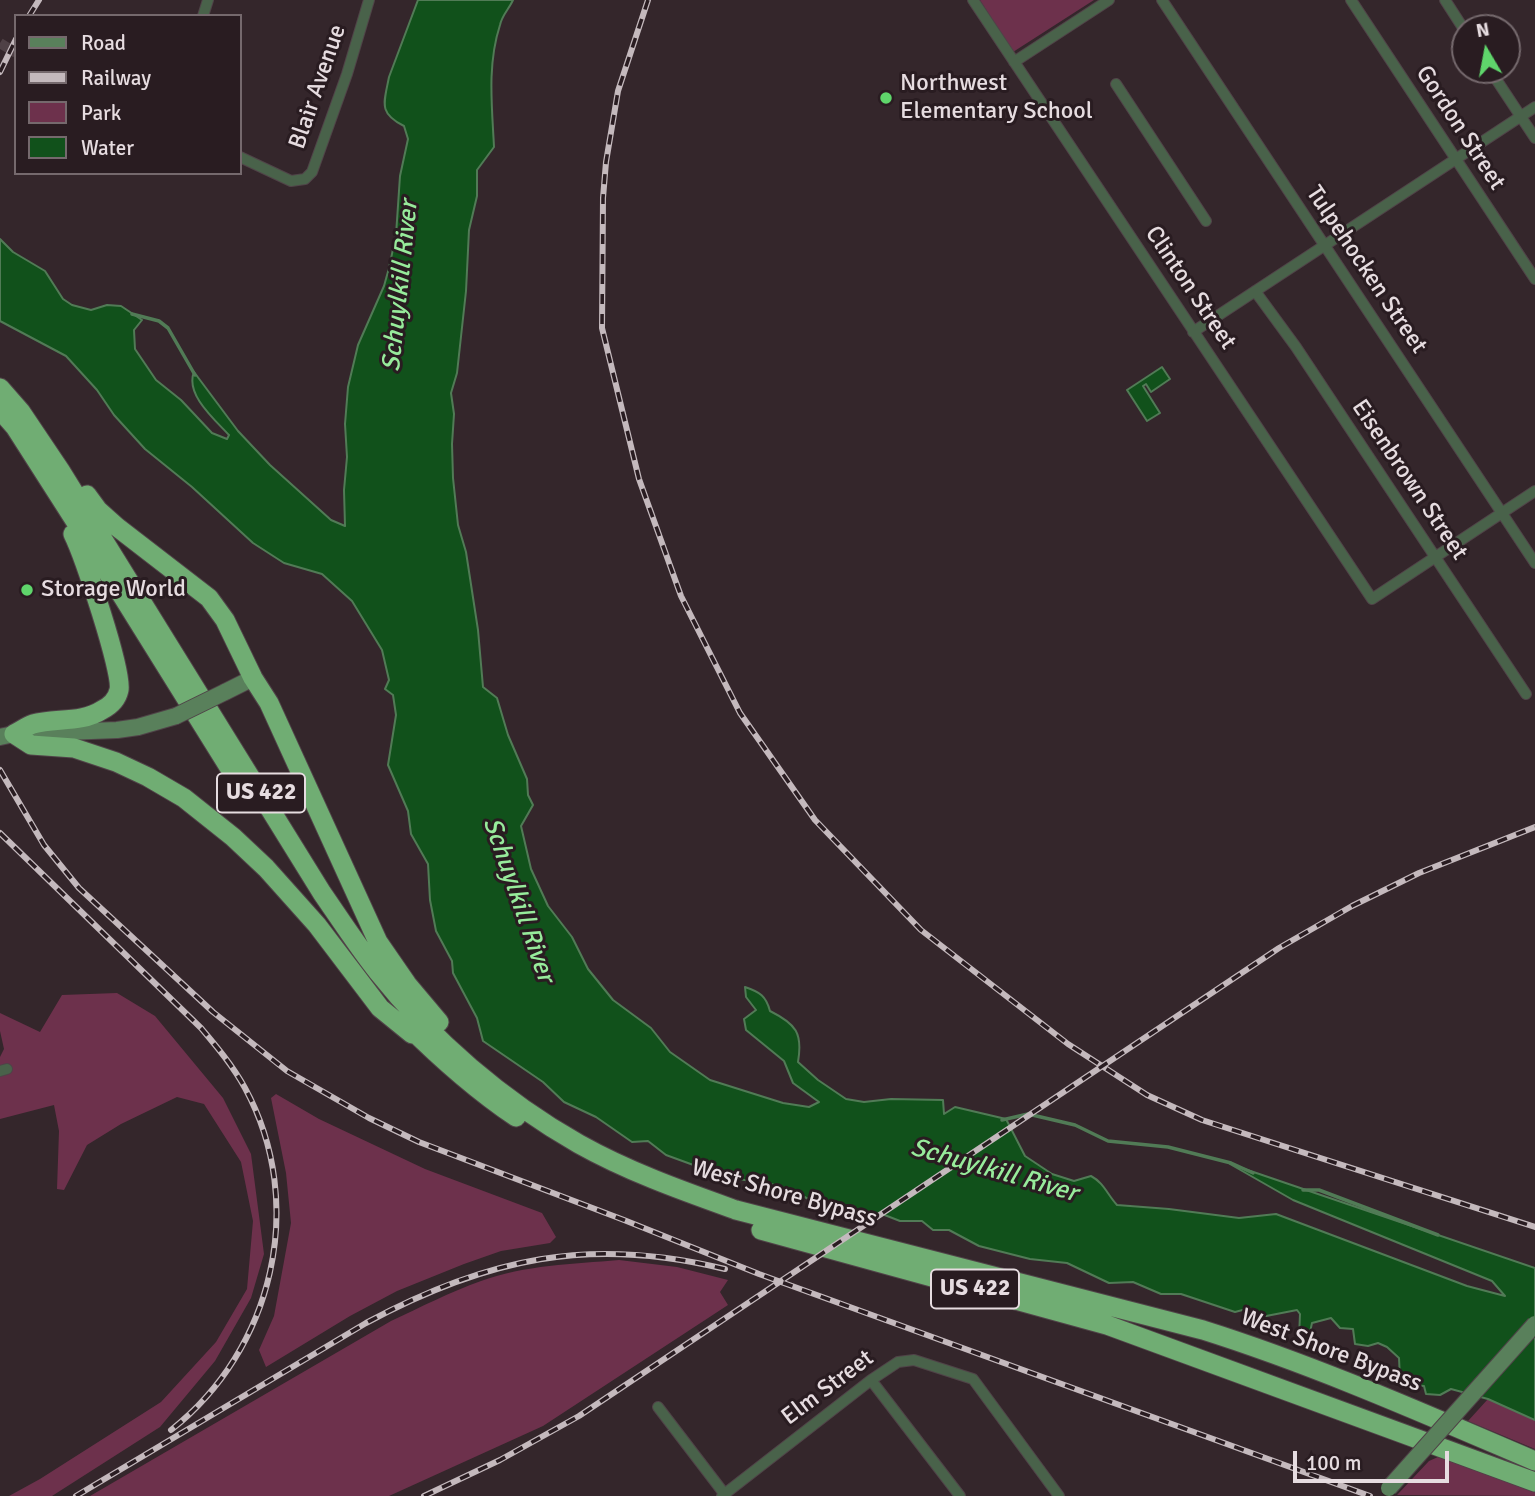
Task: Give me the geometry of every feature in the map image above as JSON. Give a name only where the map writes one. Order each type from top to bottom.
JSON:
[{"type":"highway","points":[[0,385],[29,409],[98,510],[208,598],[225,620],[253,678],[269,703],[365,915],[390,962],[455,1039],[580,1144]]},
{"type":"highway","name":"West Shore Bypass","points":[[0,385],[60,470],[323,893],[378,972],[415,1015],[458,1056],[524,1109],[580,1144],[665,1185],[736,1210],[1102,1303],[1261,1348],[1373,1391],[1535,1461]]},
{"type":"highway","points":[[0,412],[78,545],[116,664],[119,683],[113,701],[98,713],[32,724],[7,735]]},
{"type":"highway","name":"West Shore Bypass","points":[[0,412],[15,427],[316,906],[359,969],[403,1021],[437,1055],[492,1101],[573,1154],[660,1197],[750,1227],[1107,1325],[1535,1482]]},
{"type":"highway","points":[[7,735],[31,745],[74,748],[108,759],[148,777],[184,798],[233,837],[265,868],[317,925],[380,1008],[437,1055]]},
{"type":"street","name":"Blair Avenue","points":[[242,158],[291,181],[306,179],[312,172],[347,75],[369,0]]},
{"type":"street","name":"Clinton Street","points":[[973,0],[1372,599],[1435,557]]},
{"type":"street","points":[[1014,62],[1109,0]]},
{"type":"street","name":"Tulpehocken Street","points":[[1162,0],[1535,563]]},
{"type":"street","name":"Gordon Street","points":[[1351,0],[1535,279]]},
{"type":"street","points":[[1116,84],[1206,221]]},
{"type":"street","points":[[1499,84],[1535,138]]},
{"type":"street","points":[[1193,332],[1535,107]]},
{"type":"street","name":"Eisenbrown Street","points":[[1255,291],[1296,347],[1526,694]]},
{"type":"street","points":[[1435,557],[1535,491]]},
{"type":"street","points":[[7,735],[138,727],[176,716],[253,678]]},
{"type":"street","points":[[1385,1492],[1535,1324]]},
{"type":"street","name":"Elm Street","points":[[724,1495],[870,1380],[898,1362],[914,1360],[973,1379],[1059,1496]]},
{"type":"street","points":[[870,1380],[960,1496]]},
{"type":"street","points":[[658,1408],[724,1495]]},
{"type":"green space","points":[[980,0],[1094,0],[1013,52]]},
{"type":"green space","points":[[117,993],[155,1016],[223,1098],[251,1154],[264,1254],[251,1298],[215,1361],[160,1427],[52,1496],[9,1496],[161,1402],[216,1342],[247,1289],[253,1221],[241,1162],[204,1104],[177,1097],[121,1124],[87,1145],[64,1190],[57,1189],[59,1131],[54,1105],[0,1119],[0,1057],[4,1049],[0,1013],[40,1032],[62,995]]},
{"type":"green space","points":[[276,1094],[319,1119],[425,1169],[542,1213],[556,1237],[550,1243],[501,1251],[397,1291],[266,1367],[259,1350],[274,1316],[291,1223],[286,1173],[271,1098]]},
{"type":"green space","points":[[619,1260],[677,1267],[728,1280],[720,1292],[728,1305],[543,1426],[389,1496],[90,1496],[391,1321],[447,1295],[481,1281],[515,1272]]},
{"type":"green space","points":[[1488,1399],[1535,1420],[1535,1449],[1468,1421]]},
{"type":"green space","points":[[1438,1457],[1535,1491],[1535,1496],[1397,1495],[1429,1461]]},
{"type":"water","name":"Schuylkill River","points":[[418,0],[513,0],[502,18],[493,55],[491,86],[494,147],[477,170],[477,196],[469,230],[466,291],[457,373],[451,393],[454,414],[453,478],[458,525],[466,552],[478,630],[483,687],[497,698],[508,735],[527,779],[528,795],[533,805],[521,826],[531,869],[548,906],[572,937],[588,969],[613,1000],[651,1028],[670,1052],[710,1080],[783,1103],[809,1107],[819,1102],[793,1083],[784,1061],[746,1030],[744,1019],[756,1010],[746,997],[745,987],[762,995],[770,1011],[786,1020],[796,1030],[799,1044],[798,1062],[846,1099],[864,1102],[891,1099],[943,1100],[944,1114],[955,1107],[1006,1119],[1025,1156],[1052,1174],[1074,1181],[1091,1176],[1102,1185],[1117,1205],[1239,1218],[1276,1214],[1467,1286],[1505,1296],[1492,1281],[1293,1200],[1230,1164],[1535,1268],[1535,1420],[1488,1399],[1451,1389],[1440,1395],[1426,1394],[1424,1386],[1412,1385],[1400,1378],[1399,1358],[1387,1347],[1378,1343],[1368,1346],[1355,1344],[1353,1329],[1340,1328],[1331,1318],[1312,1323],[1308,1341],[1303,1342],[1299,1338],[1300,1314],[1297,1310],[1256,1318],[1250,1308],[1235,1312],[1181,1294],[1161,1294],[1133,1282],[1109,1283],[1067,1263],[1030,1259],[979,1246],[949,1230],[933,1230],[922,1221],[900,1221],[882,1214],[859,1213],[820,1205],[793,1191],[768,1183],[729,1178],[666,1155],[648,1141],[632,1142],[596,1117],[564,1102],[543,1082],[483,1041],[477,1018],[453,973],[452,961],[436,931],[430,900],[428,864],[411,834],[408,811],[388,765],[396,715],[393,695],[385,689],[389,680],[382,650],[352,601],[322,574],[284,563],[253,543],[192,487],[145,449],[66,356],[0,321],[0,239],[13,252],[45,271],[63,299],[72,305],[91,310],[107,305],[121,306],[142,320],[134,330],[135,349],[156,380],[181,400],[212,433],[227,439],[229,435],[197,397],[192,380],[194,372],[238,431],[270,465],[331,520],[345,526],[345,424],[348,387],[358,345],[389,268],[396,235],[400,176],[408,139],[404,126],[387,112],[386,94],[389,77]]},
{"type":"water","points":[[1162,367],[1170,379],[1151,392],[1146,384],[1143,386],[1160,413],[1147,421],[1127,390]]},
{"type":"waterway","points":[[132,314],[159,321],[168,328],[195,375]]},
{"type":"waterway","points":[[1002,1120],[1028,1114],[1075,1125],[1108,1141],[1168,1147],[1231,1163],[1253,1173]]},
{"type":"waterway","points":[[1303,1190],[1319,1190],[1438,1235]]},
{"type":"tunnel","points":[[0,43],[14,52]]},
{"type":"railway","points":[[30,14],[39,0]]},
{"type":"railway","points":[[648,0],[618,91],[606,162],[603,198],[602,328],[639,479],[681,596],[740,713],[815,820],[921,930],[1068,1044],[1147,1095],[1202,1120],[1535,1227]]},
{"type":"railway","points":[[0,72],[14,43]]},
{"type":"railway","points":[[0,770],[44,845],[79,888],[213,1012],[287,1071],[369,1118],[419,1142],[759,1274],[1370,1496]]},
{"type":"railway","points":[[424,1496],[500,1460],[579,1416],[1279,948],[1352,906],[1419,873],[1535,827]]},
{"type":"railway","points":[[0,833],[201,1028],[245,1088],[264,1133],[274,1179],[276,1226],[270,1272],[256,1317],[234,1359],[206,1397],[171,1430]]},
{"type":"railway","points":[[76,1496],[366,1323],[454,1282],[540,1259],[584,1254],[629,1254],[676,1259],[725,1269]]},
{"type":"place","name":"Northwest Elementary School","points":[[886,98]]},
{"type":"place","name":"Storage World","points":[[27,590]]}]
